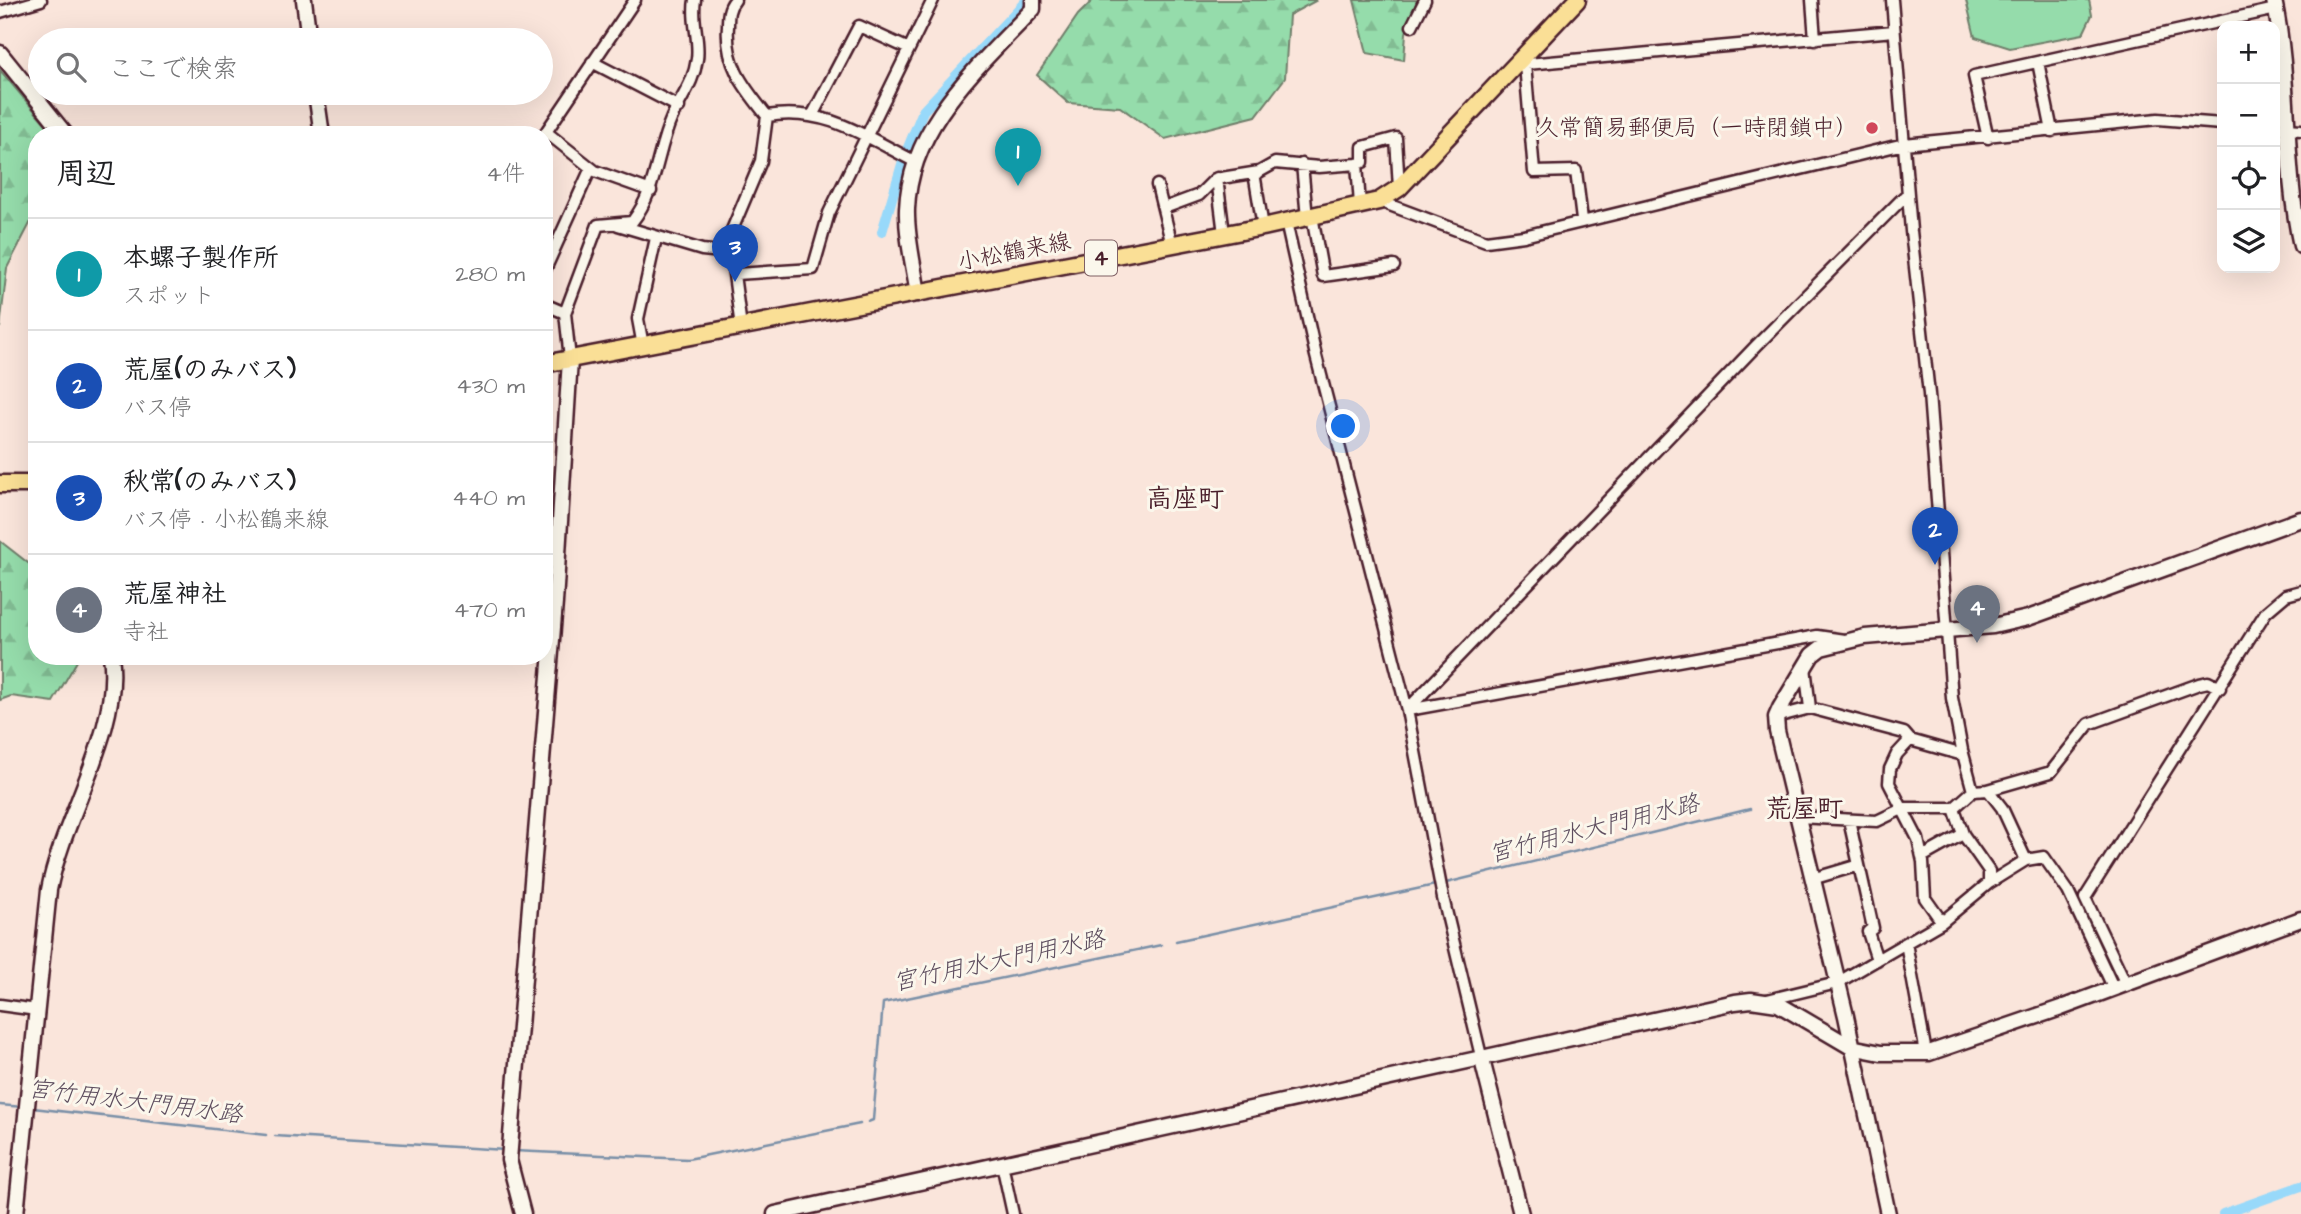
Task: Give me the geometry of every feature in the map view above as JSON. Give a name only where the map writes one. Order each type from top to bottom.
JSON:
[{"type":"main road","name":"小松鶴来線","points":[[553,362],[1172,245],[1380,201],[1399,188],[1520,64],[1577,0]]},
{"type":"main road","points":[[0,484],[28,484]]},
{"type":"street","points":[[0,12],[41,0]]},
{"type":"street","points":[[304,0],[308,28]]},
{"type":"street","points":[[550,126],[635,0]]},
{"type":"street","points":[[553,611],[570,359],[565,313],[598,225],[632,222],[651,191],[672,117],[694,77],[698,54],[692,13],[695,0]]},
{"type":"street","points":[[734,0],[729,7],[727,48],[737,79],[767,116],[761,161],[729,237],[741,327]]},
{"type":"street","points":[[736,274],[813,269],[829,213],[933,0]]},
{"type":"street","points":[[919,294],[907,209],[923,141],[947,103],[1033,9],[1033,0]]},
{"type":"street","points":[[1412,26],[1425,0]]},
{"type":"street","points":[[1812,0],[1815,39]]},
{"type":"street","points":[[1892,0],[1929,394],[1952,698],[1973,791]]},
{"type":"street","points":[[1988,138],[1975,76],[2275,4],[2290,182],[2301,246]]},
{"type":"street","points":[[813,114],[859,26],[909,48]]},
{"type":"street","points":[[1582,220],[1576,171],[1534,172],[1520,64],[1894,31]]},
{"type":"street","points":[[0,53],[28,88]]},
{"type":"street","points":[[592,62],[679,107]]},
{"type":"street","points":[[2038,62],[2052,131]]},
{"type":"street","points":[[42,105],[59,126]]},
{"type":"street","points":[[318,105],[321,126]]},
{"type":"street","points":[[767,116],[787,112],[813,114],[916,162]]},
{"type":"street","points":[[1380,201],[1486,241],[1524,236],[1904,144],[1988,138],[2158,119],[2217,124]]},
{"type":"street","points":[[1164,208],[1199,195],[1217,178],[1254,173],[1275,163],[1319,167],[1357,164],[1363,162],[1363,147],[1396,138],[1399,188]]},
{"type":"street","points":[[553,140],[591,168],[651,191]]},
{"type":"street","points":[[1302,164],[1309,217],[1323,276],[1394,266]]},
{"type":"street","points":[[1357,164],[1360,205]]},
{"type":"street","points":[[553,252],[591,168]]},
{"type":"street","points":[[1254,173],[1263,227]]},
{"type":"street","points":[[1217,178],[1224,234]]},
{"type":"street","points":[[1157,185],[1172,245]]},
{"type":"street","points":[[1407,710],[1715,393],[1756,346],[1909,193]]},
{"type":"street","points":[[1286,222],[1316,356],[1407,710],[1443,898],[1521,1214]]},
{"type":"street","points":[[614,224],[702,250],[732,253]]},
{"type":"street","points":[[643,346],[638,319],[656,238]]},
{"type":"street","points":[[553,308],[565,313]]},
{"type":"street","points":[[1888,1214],[1776,717],[1805,667],[1821,648],[1845,640],[1993,626],[2028,618],[2301,519]]},
{"type":"street","points":[[2120,986],[2085,898],[2266,612],[2286,595],[2301,591]]},
{"type":"street","points":[[1407,710],[1817,636],[1845,640]]},
{"type":"street","points":[[16,1214],[44,927],[55,858],[103,733],[113,685],[112,665]]},
{"type":"street","points":[[523,1214],[509,1160],[549,665]]},
{"type":"street","points":[[1805,667],[1810,708]]},
{"type":"street","points":[[1797,817],[1877,821],[1904,808],[1954,808],[1973,791],[1988,790],[2051,772],[2089,724],[2207,682],[2220,688]]},
{"type":"street","points":[[1776,717],[1810,708],[1903,733],[1910,740],[1963,755]]},
{"type":"street","points":[[1910,740],[1897,754],[1890,769],[1889,783],[1904,808],[1922,857],[1925,898],[1942,922]]},
{"type":"street","points":[[1988,790],[2002,808],[2026,860]]},
{"type":"street","points":[[1954,808],[1963,834],[1989,871],[1989,883]]},
{"type":"street","points":[[1849,820],[1873,928],[1868,932],[1877,960]]},
{"type":"street","points":[[1922,857],[1963,834]]},
{"type":"street","points":[[775,1214],[1481,1056],[1735,1002],[1760,1001],[1837,983],[1942,922],[1989,883],[2026,860],[2044,857],[2062,883],[2120,986]]},
{"type":"street","points":[[1812,879],[1859,865]]},
{"type":"street","points":[[1760,1001],[1778,1004],[1799,1014],[1851,1047],[1881,1053],[1926,1053],[2120,986],[2301,919]]},
{"type":"street","points":[[1906,943],[1926,1053]]},
{"type":"street","points":[[0,1005],[37,1010]]},
{"type":"street","points":[[1002,1164],[1013,1214]]},
{"type":"green space","points":[[1093,0],[1317,0],[1289,15],[1285,78],[1256,116],[1165,139],[1120,107],[1068,103],[1037,75],[1078,15]]},
{"type":"green space","points":[[1354,0],[1417,0],[1406,33],[1404,60],[1367,53]]},
{"type":"green space","points":[[1966,0],[2089,0],[2092,15],[2083,34],[2010,48],[1975,37]]},
{"type":"green space","points":[[0,70],[47,126],[28,126],[28,227],[7,268],[0,328]]},
{"type":"green space","points":[[0,541],[28,563],[28,665],[75,665],[53,702],[11,696],[0,700]]},
{"type":"waterway","points":[[907,150],[923,111],[1025,2]]},
{"type":"waterway","points":[[882,232],[903,161]]},
{"type":"waterway","name":"宮竹用水大門用水路","points":[[1446,883],[1750,809]]},
{"type":"waterway","name":"宮竹用水大門用水路","points":[[1176,941],[1435,885]]},
{"type":"waterway","name":"宮竹用水大門用水路","points":[[868,1122],[873,1120],[883,1003],[1161,945]]},
{"type":"waterway","name":"宮竹用水大門用水路","points":[[0,1105],[23,1107]]},
{"type":"waterway","name":"宮竹用水大門用水路","points":[[33,1108],[266,1135]]},
{"type":"waterway","name":"宮竹用水大門用水路","points":[[514,1151],[688,1159],[860,1124]]},
{"type":"waterway","name":"宮竹用水大門用水路","points":[[275,1136],[505,1150]]},
{"type":"waterway","points":[[2223,1214],[2301,1186]]},
{"type":"place","name":"久常簡易郵便局（一時閉鎖中）","points":[[1872,128]]},
{"type":"place","name":"本螺子製作所","points":[[1018,186]]},
{"type":"place","name":"秋常(のみバス)","points":[[735,282]]},
{"type":"place","name":"荒屋(のみバス)","points":[[1935,565]]},
{"type":"place","name":"荒屋神社","points":[[1977,643]]},
{"type":"district","name":"高座町","points":[[1185,499]]},
{"type":"district","name":"荒屋町","points":[[1804,809]]}]
